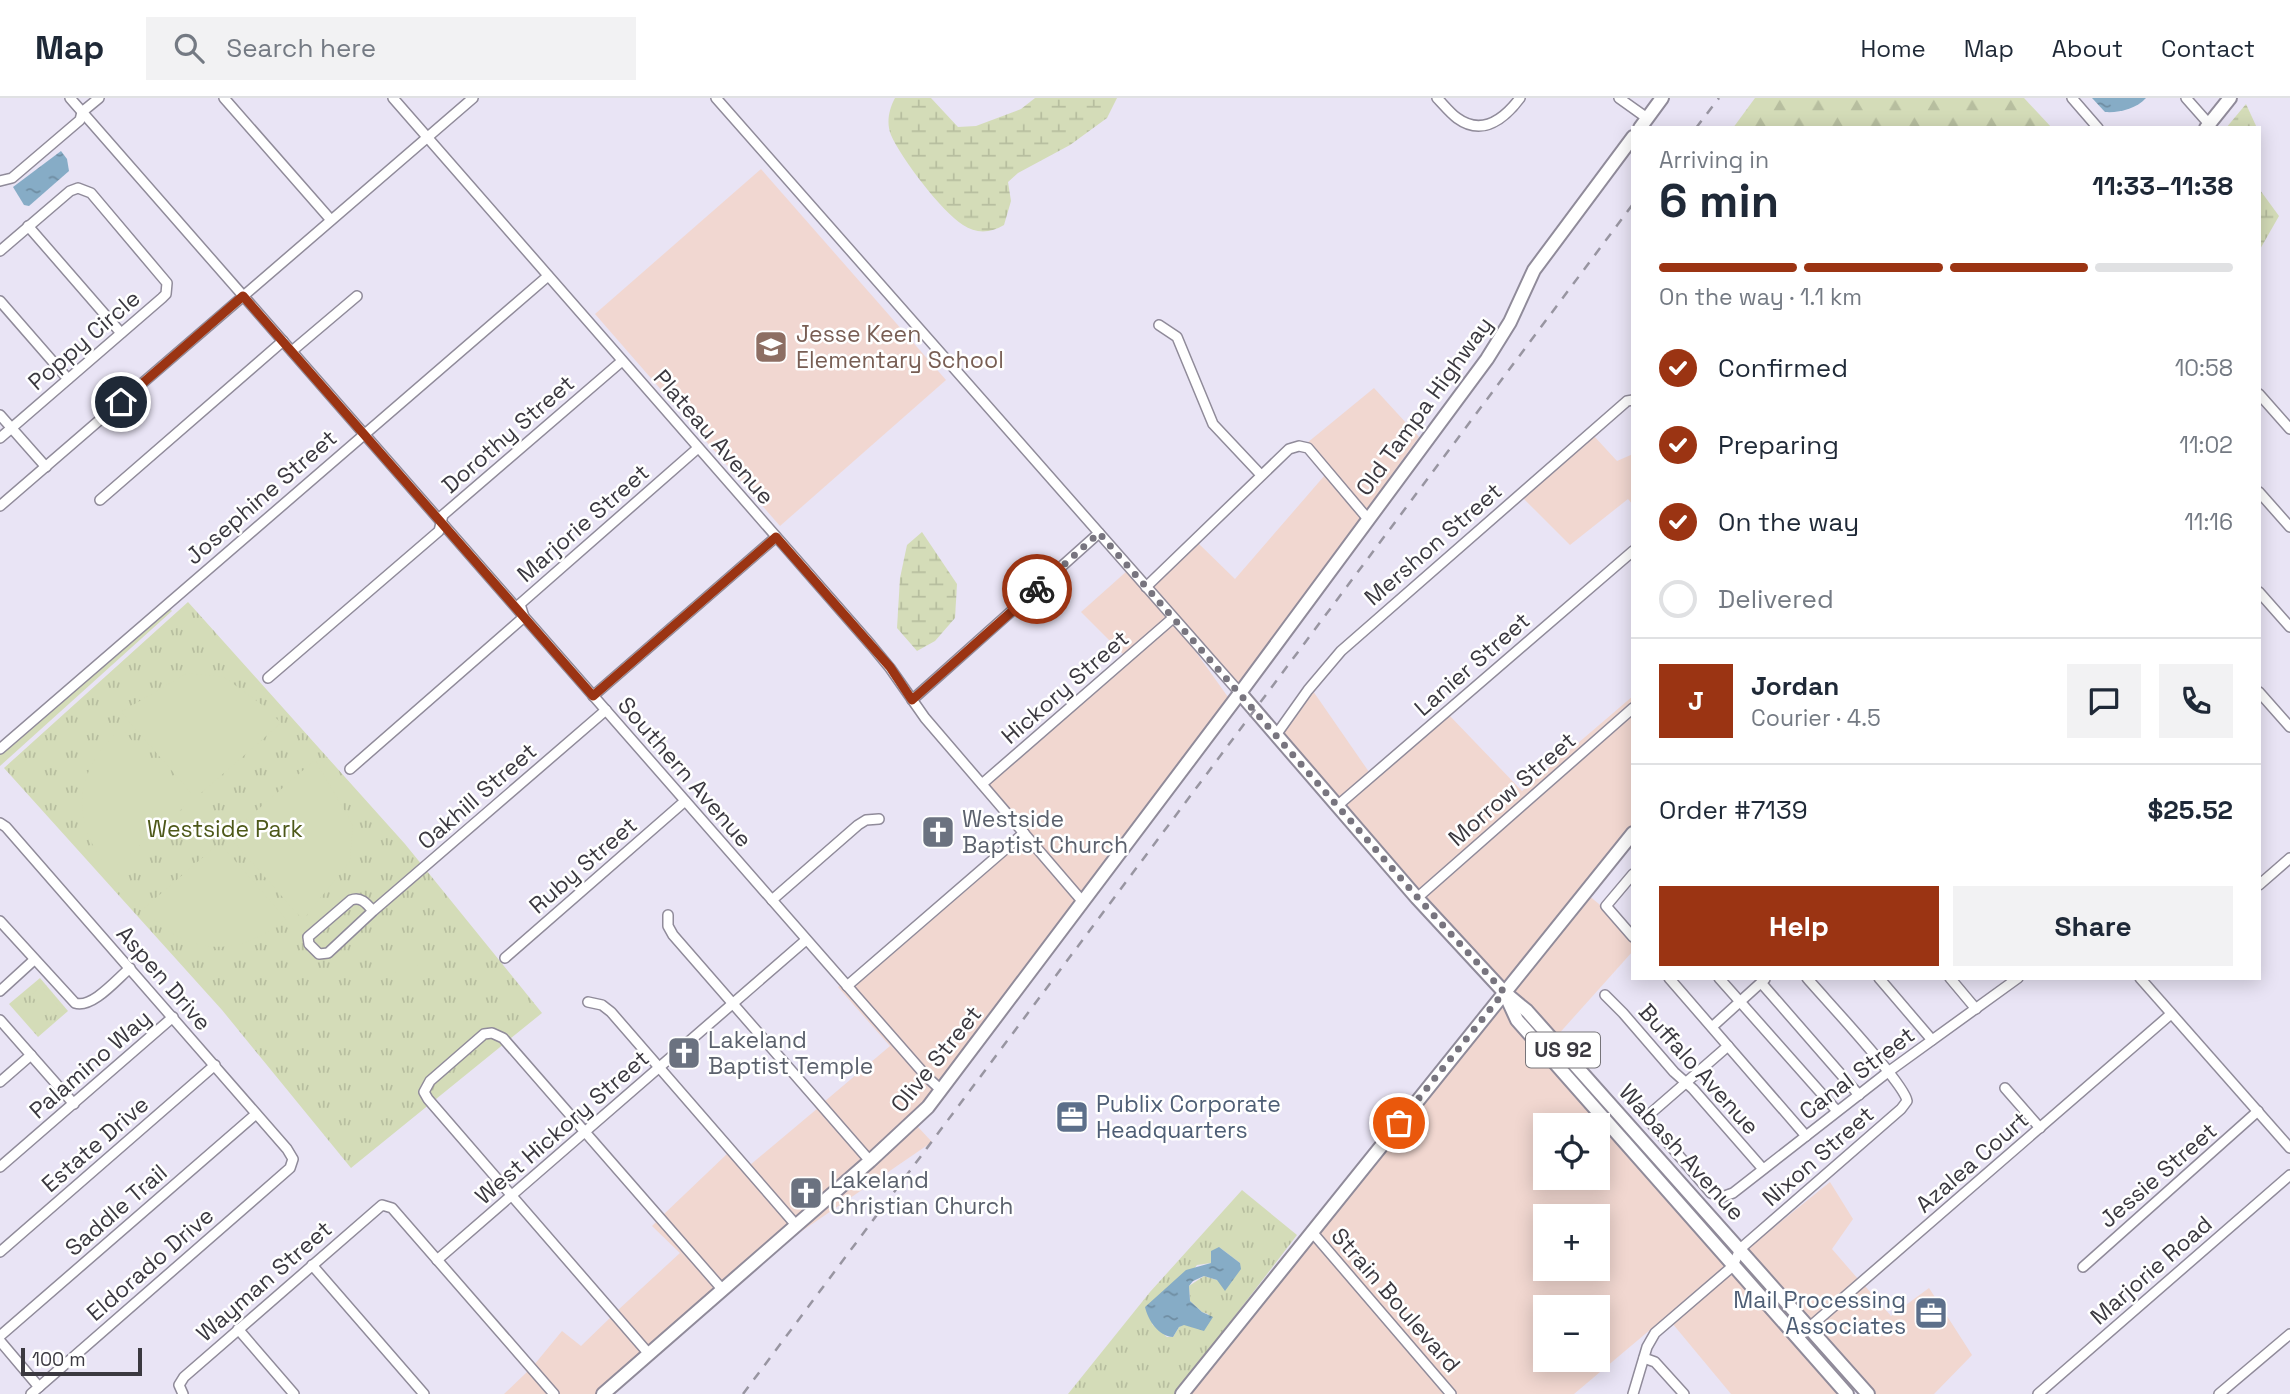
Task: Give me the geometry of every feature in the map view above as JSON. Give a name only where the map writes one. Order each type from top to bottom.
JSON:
[{"type":"main road","points":[[1644,123],[1662,98]]},
{"type":"main road","points":[[2208,126],[2230,98]]},
{"type":"main road","name":"Old Tampa Highway","points":[[1240,693],[1487,359],[1510,322],[1534,270],[1631,140]]},
{"type":"main road","points":[[1240,693],[1418,898],[1504,992]]},
{"type":"main road","name":"Olive Street","points":[[603,1394],[914,1122],[941,1090],[1240,693]]},
{"type":"main road","points":[[1182,1394],[1631,835]]},
{"type":"main road","name":"Wabash Avenue","points":[[1504,992],[1527,1011],[1868,1394]]},
{"type":"main road","name":"Wabash Avenue","points":[[1504,992],[1517,1020],[1847,1394]]},
{"type":"main road","points":[[1650,1171],[1662,1161]]},
{"type":"street","name":"Southern Avenue","points":[[70,98],[941,1090]]},
{"type":"street","points":[[0,181],[12,178],[80,120],[82,113],[99,98]]},
{"type":"street","points":[[224,98],[331,220]]},
{"type":"street","name":"Plateau Avenue","points":[[393,98],[890,667],[925,718],[1083,902]]},
{"type":"street","points":[[0,506],[473,98]]},
{"type":"street","points":[[716,98],[1240,693]]},
{"type":"street","points":[[1437,98],[1457,118],[1476,125],[1496,122],[1505,116],[1520,98]]},
{"type":"street","points":[[1619,98],[1644,123]]},
{"type":"street","points":[[2072,98],[2096,126]]},
{"type":"street","points":[[2186,98],[2208,126]]},
{"type":"street","name":"Poppy Circle","points":[[0,251],[70,191],[82,188],[91,192],[167,283],[166,294],[0,438]]},
{"type":"street","points":[[28,226],[121,334]]},
{"type":"street","name":"Josephine Street","points":[[0,749],[548,276]]},
{"type":"street","points":[[292,351],[357,296]]},
{"type":"street","points":[[0,301],[68,379]]},
{"type":"street","points":[[1159,325],[1177,337],[1213,424],[1261,475]]},
{"type":"street","points":[[100,500],[283,341]]},
{"type":"street","name":"Dorothy Street","points":[[268,678],[439,531],[443,515],[622,361]]},
{"type":"street","points":[[2261,396],[2290,429]]},
{"type":"street","name":"Mershon Street","points":[[1276,735],[1308,690],[1341,651],[1627,401],[1631,400]]},
{"type":"street","points":[[0,415],[46,467]]},
{"type":"street","points":[[1146,587],[1289,449],[1299,446],[1308,448],[1368,519]]},
{"type":"street","name":"Marjorie Street","points":[[350,769],[524,617],[520,604],[698,448]]},
{"type":"street","points":[[2261,498],[2290,527]]},
{"type":"street","points":[[912,700],[1099,533]]},
{"type":"street","points":[[593,696],[776,537]]},
{"type":"street","name":"Lanier Street","points":[[1338,806],[1631,553]]},
{"type":"street","points":[[2261,594],[2290,627]]},
{"type":"street","name":"Hickory Street","points":[[982,784],[1173,618]]},
{"type":"street","points":[[2261,694],[2290,727]]},
{"type":"street","name":"Oakhill Street","points":[[373,911],[359,899],[351,900],[308,937],[309,944],[319,954],[324,955],[606,710]]},
{"type":"street","name":"Morrow Street","points":[[1418,898],[1631,710]]},
{"type":"street","name":"Ruby Street","points":[[505,958],[685,801]]},
{"type":"street","points":[[772,900],[858,825],[866,820],[879,819]]},
{"type":"street","name":"Aspen Drive","points":[[0,823],[215,1065],[292,1155],[293,1162]]},
{"type":"street","points":[[847,986],[1024,833]]},
{"type":"street","points":[[2261,883],[2290,858]]},
{"type":"street","points":[[1631,879],[1606,906],[1631,935]]},
{"type":"street","points":[[668,915],[667,926],[673,935],[870,1161]]},
{"type":"street","points":[[0,921],[34,960],[80,1005],[90,1002],[130,968]]},
{"type":"street","name":"West Hickory Street","points":[[437,1260],[807,940]]},
{"type":"street","points":[[0,991],[34,960]]},
{"type":"street","points":[[1671,980],[1806,1136]]},
{"type":"street","points":[[1721,980],[1838,1111]]},
{"type":"street","points":[[1712,1027],[1763,980]]},
{"type":"street","points":[[1764,980],[1763,985],[1859,1095]]},
{"type":"street","points":[[1809,980],[1888,1072]]},
{"type":"street","points":[[1881,980],[1932,1040]]},
{"type":"street","points":[[1952,980],[1976,1009]]},
{"type":"street","name":"Canal Street","points":[[1686,1082],[1651,1113],[1652,1126],[1711,1193],[1721,1196],[1733,1193],[1888,1072],[2012,980]]},
{"type":"street","points":[[2146,980],[2171,1014],[2290,1148]]},
{"type":"street","name":"Buffalo Avenue","points":[[1605,995],[1763,1169]]},
{"type":"street","points":[[588,1002],[602,1005],[611,1012],[796,1225]]},
{"type":"street","name":"Azalea Court","points":[[1797,1338],[2171,1014]]},
{"type":"street","name":"Palamino Way","points":[[0,1167],[173,1017]]},
{"type":"street","points":[[0,1020],[74,1104]]},
{"type":"street","points":[[649,1354],[428,1100],[424,1093],[430,1082],[484,1034],[492,1033],[506,1041],[722,1289]]},
{"type":"street","points":[[1686,1082],[1727,1046]]},
{"type":"street","points":[[0,1082],[31,1055]]},
{"type":"street","name":"Estate Drive","points":[[0,1252],[215,1065]]},
{"type":"street","name":"Nixon Street","points":[[1733,1266],[1740,1249],[1905,1105],[1907,1096],[1888,1072]]},
{"type":"street","points":[[2005,1088],[2040,1128]]},
{"type":"street","name":"Jessie Street","points":[[2083,1267],[2258,1111]]},
{"type":"street","name":"Saddle Trail","points":[[0,1336],[256,1114]]},
{"type":"street","name":"Eldorado Drive","points":[[31,1394],[290,1168],[293,1162]]},
{"type":"street","name":"Marjorie Road","points":[[2038,1394],[2290,1175]]},
{"type":"street","name":"Wayman Street","points":[[183,1394],[179,1385],[184,1377],[376,1208],[392,1208],[437,1260]]},
{"type":"street","name":"Strain Boulevard","points":[[1312,1232],[1451,1394]]},
{"type":"street","points":[[437,1260],[554,1394]]},
{"type":"street","points":[[312,1265],[424,1394]]},
{"type":"street","points":[[1633,1394],[1655,1333],[1733,1266]]},
{"type":"street","points":[[238,1329],[294,1394]]},
{"type":"street","points":[[2219,1394],[2290,1334]]},
{"type":"street","points":[[0,1341],[39,1387]]},
{"type":"street","points":[[1644,1358],[1655,1362],[1684,1394]]},
{"type":"shaded area","name":"Jesse Keen Elementary School","points":[[761,169],[946,380],[780,526],[595,314]]},
{"type":"shaded area","points":[[1374,388],[1419,437],[1366,510],[1307,443]]},
{"type":"shaded area","points":[[1594,436],[1617,461],[1631,455],[1631,503],[1628,499],[1570,545],[1523,498]]},
{"type":"shaded area","points":[[1325,475],[1361,517],[1238,685],[1152,587],[1198,543],[1235,579]]},
{"type":"shaded area","points":[[1127,571],[1167,617],[1124,655],[1081,612]]},
{"type":"shaded area","points":[[1173,624],[1228,697],[1081,893],[988,785]]},
{"type":"shaded area","points":[[1313,691],[1369,772],[1338,799],[1282,735]]},
{"type":"shaded area","points":[[1631,698],[1631,704],[1417,892],[1344,806],[1449,715],[1522,791]]},
{"type":"shaded area","points":[[1631,717],[1631,828],[1503,986],[1424,899]]},
{"type":"shaded area","points":[[1024,840],[1076,900],[939,1083],[854,987]]},
{"type":"shaded area","points":[[1588,895],[1631,930],[1631,953],[1556,1037],[1510,992]]},
{"type":"shaded area","points":[[841,985],[934,1090],[918,1111],[870,1155],[824,1102],[890,1046],[838,987]]},
{"type":"shaded area","points":[[1503,1001],[1598,1113],[1533,1113],[1533,1190],[1610,1190],[1610,1127],[1727,1265],[1610,1364],[1610,1295],[1533,1295],[1533,1372],[1600,1372],[1574,1394],[1457,1394],[1317,1232]]},
{"type":"shaded area","points":[[818,1108],[864,1161],[796,1219],[750,1165]]},
{"type":"shaded area","points":[[917,1126],[932,1142],[777,1248]]},
{"type":"shaded area","points":[[728,1153],[790,1224],[722,1283],[663,1215]]},
{"type":"shaded area","points":[[1830,1182],[1853,1219],[1832,1249],[1858,1279],[1809,1321],[1746,1250]]},
{"type":"shaded area","points":[[657,1221],[716,1289],[649,1348],[617,1311],[680,1253],[652,1226]]},
{"type":"shaded area","points":[[1312,1239],[1367,1300],[1381,1320],[1446,1394],[1188,1394]]},
{"type":"shaded area","points":[[1733,1272],[1841,1394],[1731,1394],[1672,1323]]},
{"type":"shaded area","points":[[1865,1286],[1891,1316],[1929,1288],[1972,1355],[1934,1394],[1874,1394],[1815,1328]]},
{"type":"shaded area","points":[[611,1317],[643,1353],[596,1394],[559,1394],[534,1365],[562,1331],[581,1346]]},
{"type":"shaded area","points":[[528,1371],[548,1394],[504,1394]]},
{"type":"green space","points":[[895,98],[931,98],[958,127],[976,126],[1021,109],[1035,98],[1117,98],[1107,118],[1070,145],[1018,173],[1008,182],[1011,201],[1004,225],[984,231],[968,228],[954,218],[923,184],[904,157],[891,135],[888,121]]},
{"type":"green space","points":[[1755,98],[2024,98],[2050,126],[1734,126]]},
{"type":"green space","points":[[2246,104],[2256,126],[2228,126]]},
{"type":"green space","points":[[2261,191],[2279,216],[2261,248]]},
{"type":"green space","points":[[922,532],[957,584],[955,618],[935,641],[917,651],[897,628],[900,578],[907,545]]},
{"type":"green space","name":"Westside Park","points":[[188,602],[405,844],[542,1013],[351,1168],[222,1010],[4,768]]},
{"type":"green space","points":[[169,608],[172,611],[0,766],[0,755]]},
{"type":"green space","points":[[187,673],[224,677],[265,707],[281,723],[200,794],[192,794],[121,712]]},
{"type":"green space","points":[[121,728],[184,801],[183,808],[110,871],[88,833],[82,797],[93,762]]},
{"type":"green space","points":[[315,760],[353,825],[350,861],[303,920],[232,840],[233,831]]},
{"type":"green space","points":[[216,846],[223,847],[286,919],[249,941],[212,947],[177,936],[143,909]]},
{"type":"green space","points":[[406,952],[423,972],[407,986],[390,966]]},
{"type":"green space","points":[[40,978],[68,1011],[38,1037],[9,1004]]},
{"type":"green space","points":[[41,986],[60,1008],[50,1017],[31,995]]},
{"type":"green space","points":[[1242,1190],[1297,1235],[1175,1394],[1068,1394],[1150,1292]],"holes":[[[1219,1247],[1240,1263],[1217,1280],[1204,1276],[1189,1286],[1190,1301],[1208,1314],[1204,1330],[1184,1324],[1173,1337],[1167,1337],[1152,1324],[1197,1265],[1211,1263]]]},
{"type":"water","points":[[2092,98],[2146,98],[2132,108],[2105,112]]},
{"type":"water","points":[[61,151],[67,159],[69,171],[29,206],[24,205],[13,187]]},
{"type":"water","points":[[1219,1247],[1240,1263],[1241,1269],[1225,1291],[1217,1280],[1204,1276],[1189,1286],[1190,1301],[1202,1312],[1213,1317],[1204,1331],[1184,1325],[1179,1327],[1173,1337],[1163,1334],[1151,1322],[1145,1307],[1186,1270],[1211,1263],[1211,1251]]},
{"type":"railway","points":[[1698,126],[1719,98]]},
{"type":"railway","points":[[743,1394],[1631,207]]},
{"type":"way so far","points":[[1037,589],[1099,533],[1418,898],[1504,992],[1399,1123]]},
{"type":"place","name":"Jesse Keen Elementary School","points":[[771,347]]},
{"type":"place","name":"Westside Baptist Church","points":[[938,832]]},
{"type":"place","name":"Lakeland Baptist Temple","points":[[684,1053]]},
{"type":"place","name":"Publix Corporate Headquarters","points":[[1072,1117]]},
{"type":"place","name":"Lakeland Christian Church","points":[[806,1193]]},
{"type":"place","name":"Mail Processing Associates","points":[[1931,1313]]},
{"type":"route","points":[[121,402],[243,296],[593,696],[776,537],[890,667],[912,700],[1037,589]]}]
